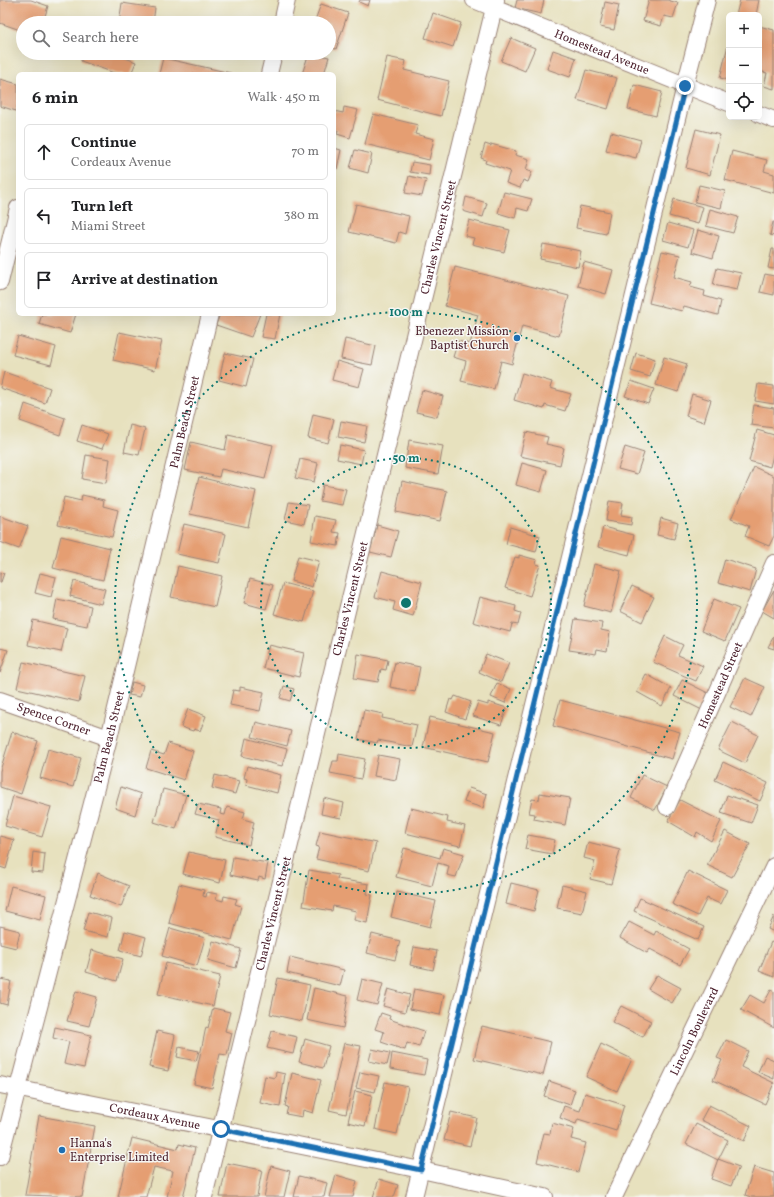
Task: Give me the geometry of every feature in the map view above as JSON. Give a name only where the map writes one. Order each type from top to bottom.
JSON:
[{"type":"street","points":[[284,16],[288,0]]},
{"type":"street","name":"Homestead Avenue","points":[[474,0],[495,4],[685,86],[726,102]]},
{"type":"street","points":[[414,1197],[707,0]]},
{"type":"street","name":"Charles Vincent Street","points":[[204,1197],[495,4]]},
{"type":"street","points":[[269,72],[272,60]]},
{"type":"street","points":[[762,115],[774,120]]},
{"type":"street","points":[[0,282],[16,216]]},
{"type":"street","name":"Palm Beach Street","points":[[0,1157],[109,738],[210,316]]},
{"type":"street","name":"Homestead Street","points":[[667,807],[774,563]]},
{"type":"street","name":"Spence Corner","points":[[0,700],[109,738]]},
{"type":"street","name":"Lincoln Boulevard","points":[[614,1197],[774,866]]},
{"type":"street","name":"Cordeaux Avenue","points":[[0,1085],[421,1170],[544,1197]]},
{"type":"building","points":[[0,0],[31,0],[48,6],[45,16],[16,16],[16,29],[0,23]]},
{"type":"building","points":[[360,0],[370,0],[368,6],[359,2]]},
{"type":"building","points":[[517,0],[544,0],[541,14],[515,8]]},
{"type":"building","points":[[649,0],[667,0],[678,3],[673,18],[664,16],[661,26],[643,21]]},
{"type":"building","points":[[740,0],[759,0],[757,12],[737,12]]},
{"type":"building","points":[[605,2],[619,5],[614,30],[600,27]]},
{"type":"building","points":[[122,3],[155,8],[154,16],[120,16]]},
{"type":"building","points":[[321,4],[348,13],[336,49],[336,16],[317,16]]},
{"type":"building","points":[[433,13],[461,23],[453,47],[425,38]]},
{"type":"building","points":[[762,27],[774,30],[774,89],[764,86],[767,73],[762,72]]},
{"type":"building","points":[[511,38],[535,48],[525,71],[501,61]]},
{"type":"building","points":[[553,50],[576,58],[570,77],[547,69]]},
{"type":"building","points":[[726,53],[726,79],[720,78]]},
{"type":"building","points":[[387,57],[406,61],[404,70],[449,81],[441,116],[377,100]]},
{"type":"building","points":[[131,60],[136,62],[132,72],[111,72],[81,61]]},
{"type":"building","points":[[162,60],[172,60],[226,72],[160,72]]},
{"type":"building","points":[[307,60],[328,60],[325,72],[303,72]]},
{"type":"building","points":[[586,70],[617,78],[608,109],[577,100]]},
{"type":"building","points":[[0,79],[16,83],[16,111],[0,106]]},
{"type":"building","points":[[634,85],[662,92],[656,116],[628,109]]},
{"type":"building","points":[[344,107],[358,110],[350,138],[337,134],[336,111],[343,113]]},
{"type":"building","points":[[373,114],[418,125],[415,134],[434,139],[429,160],[365,144]]},
{"type":"building","points":[[696,129],[720,135],[710,175],[686,168]]},
{"type":"building","points":[[611,132],[641,140],[636,158],[606,150]]},
{"type":"building","points":[[485,144],[491,146],[491,144],[516,151],[515,155],[529,159],[526,170],[532,172],[528,182],[523,180],[520,188],[506,183],[510,171],[485,163],[486,160],[481,158]]},
{"type":"building","points":[[336,149],[341,150],[336,169]]},
{"type":"building","points":[[355,150],[372,154],[368,173],[350,168]]},
{"type":"building","points":[[732,151],[767,160],[764,171],[774,174],[774,193],[725,180]]},
{"type":"building","points":[[412,162],[430,165],[429,175],[410,172]]},
{"type":"building","points":[[409,176],[426,180],[422,196],[405,193]]},
{"type":"building","points":[[699,185],[725,191],[721,208],[695,202]]},
{"type":"building","points":[[504,192],[532,199],[528,211],[517,208],[515,218],[498,213]]},
{"type":"building","points":[[466,197],[487,203],[483,217],[463,211]]},
{"type":"building","points":[[674,199],[703,207],[698,224],[669,216]]},
{"type":"building","points":[[356,204],[409,216],[405,234],[399,232],[396,243],[349,232]]},
{"type":"building","points":[[580,206],[610,212],[606,234],[576,228]]},
{"type":"building","points":[[710,209],[738,217],[733,233],[706,226]]},
{"type":"building","points":[[469,220],[510,230],[504,252],[472,244],[474,238],[465,236]]},
{"type":"building","points":[[774,222],[774,236],[770,235]]},
{"type":"building","points":[[668,223],[693,230],[688,247],[663,240]]},
{"type":"building","points":[[698,230],[719,236],[713,258],[692,252]]},
{"type":"building","points":[[543,244],[581,251],[578,267],[540,259]]},
{"type":"building","points":[[772,249],[774,249],[774,269],[768,268]]},
{"type":"building","points":[[662,251],[680,255],[674,277],[692,282],[690,287],[705,291],[704,296],[721,301],[718,315],[684,306],[682,311],[649,303]]},
{"type":"building","points":[[584,262],[613,270],[606,294],[578,286]]},
{"type":"building","points":[[455,267],[569,296],[559,336],[522,326],[512,364],[501,361],[494,389],[461,381],[466,361],[453,357],[458,341],[470,344],[478,315],[445,306]]},
{"type":"building","points":[[717,268],[741,273],[737,290],[713,285]]},
{"type":"building","points":[[765,274],[774,276],[774,295],[760,292]]},
{"type":"building","points":[[41,316],[75,316],[70,333],[39,324]]},
{"type":"building","points":[[219,316],[259,316],[251,337],[216,325]]},
{"type":"building","points":[[266,316],[280,316],[275,339],[261,337]]},
{"type":"building","points":[[119,332],[162,341],[155,370],[113,360]]},
{"type":"building","points":[[18,336],[56,347],[51,365],[13,355]]},
{"type":"building","points":[[345,339],[376,346],[372,365],[341,359]]},
{"type":"building","points":[[225,353],[253,359],[246,387],[219,380]]},
{"type":"building","points":[[636,353],[655,359],[650,377],[631,371]]},
{"type":"building","points":[[664,357],[687,364],[678,392],[656,385]]},
{"type":"building","points":[[337,361],[364,369],[359,387],[332,380]]},
{"type":"building","points":[[4,372],[50,388],[45,403],[0,388]]},
{"type":"building","points":[[522,373],[552,382],[550,388],[571,394],[565,411],[545,405],[544,409],[514,400]]},
{"type":"building","points":[[631,381],[654,389],[648,404],[625,396]]},
{"type":"building","points":[[758,384],[774,386],[774,404],[755,401]]},
{"type":"building","points":[[422,390],[443,396],[437,417],[416,412]]},
{"type":"building","points":[[692,394],[711,400],[704,422],[686,416]]},
{"type":"building","points":[[25,404],[65,418],[60,435],[20,421]]},
{"type":"building","points":[[754,405],[774,408],[774,428],[751,425]]},
{"type":"building","points":[[313,414],[334,419],[328,443],[308,438]]},
{"type":"building","points":[[341,421],[367,426],[364,442],[338,437]]},
{"type":"building","points":[[82,425],[108,434],[102,449],[77,441]]},
{"type":"building","points":[[130,425],[145,429],[139,455],[124,452]]},
{"type":"building","points":[[757,430],[774,435],[774,451],[770,467],[749,461]]},
{"type":"building","points":[[526,432],[548,437],[546,444],[564,448],[560,465],[520,456]]},
{"type":"building","points":[[228,435],[273,445],[265,479],[221,469],[219,477],[185,470],[191,442],[225,450]]},
{"type":"building","points":[[409,440],[443,446],[438,474],[405,468]]},
{"type":"building","points":[[340,445],[364,450],[361,464],[337,459]]},
{"type":"building","points":[[625,447],[644,453],[637,474],[618,469]]},
{"type":"building","points":[[86,455],[110,459],[106,483],[82,479]]},
{"type":"building","points":[[300,459],[318,463],[314,482],[295,478]]},
{"type":"building","points":[[522,463],[547,470],[541,492],[516,485]]},
{"type":"building","points":[[754,467],[774,476],[774,536],[769,546],[745,536],[749,526],[731,519]]},
{"type":"building","points":[[199,477],[256,491],[248,527],[190,514]]},
{"type":"building","points":[[402,481],[447,491],[440,521],[396,512]]},
{"type":"building","points":[[323,485],[346,489],[342,505],[320,501]]},
{"type":"building","points":[[82,495],[104,500],[103,506],[118,510],[112,537],[58,525],[64,497],[81,501]]},
{"type":"building","points":[[609,501],[623,503],[621,515],[632,517],[631,525],[606,521]]},
{"type":"building","points":[[289,502],[308,505],[304,524],[285,520]]},
{"type":"building","points":[[0,516],[28,526],[19,549],[0,542]]},
{"type":"building","points":[[315,516],[336,520],[333,532],[340,533],[338,546],[311,541]]},
{"type":"building","points":[[661,518],[678,523],[674,539],[657,535]]},
{"type":"building","points":[[184,524],[226,534],[219,563],[177,554]]},
{"type":"building","points":[[377,525],[398,531],[391,557],[370,552]]},
{"type":"building","points":[[510,527],[540,536],[536,552],[506,544]]},
{"type":"building","points":[[603,527],[634,535],[629,555],[598,547]]},
{"type":"building","points":[[61,536],[110,548],[103,580],[53,568]]},
{"type":"building","points":[[519,555],[537,560],[536,564],[540,565],[530,596],[505,588],[515,557],[519,558]]},
{"type":"building","points":[[298,556],[319,561],[312,587],[291,581]]},
{"type":"building","points":[[725,559],[756,569],[750,592],[718,583]]},
{"type":"building","points":[[594,564],[621,571],[611,613],[584,606]]},
{"type":"building","points":[[178,566],[222,576],[215,607],[171,597]]},
{"type":"building","points":[[382,571],[422,582],[413,616],[393,610],[395,602],[375,597]]},
{"type":"building","points":[[0,572],[4,573],[1,582],[0,582]]},
{"type":"building","points":[[40,573],[56,577],[51,597],[35,593]]},
{"type":"building","points":[[250,579],[273,585],[266,609],[244,603]]},
{"type":"building","points":[[74,581],[105,589],[101,604],[70,596]]},
{"type":"building","points":[[283,583],[313,591],[304,622],[274,614]]},
{"type":"building","points":[[632,586],[654,597],[642,622],[620,611]]},
{"type":"building","points":[[774,590],[774,618],[762,611]]},
{"type":"building","points":[[480,597],[516,606],[515,611],[521,613],[518,625],[512,624],[510,632],[473,622]]},
{"type":"building","points":[[57,599],[91,606],[87,626],[53,619]]},
{"type":"building","points":[[714,599],[739,609],[725,641],[701,631]]},
{"type":"building","points":[[575,619],[602,623],[601,630],[610,632],[607,651],[597,649],[596,654],[569,650]]},
{"type":"building","points":[[33,620],[67,628],[61,652],[28,645]]},
{"type":"building","points":[[665,636],[683,645],[678,655],[703,666],[696,681],[653,662]]},
{"type":"building","points":[[774,636],[774,649],[768,647]]},
{"type":"building","points":[[269,645],[304,653],[299,677],[263,668]]},
{"type":"building","points":[[0,648],[8,650],[0,673]]},
{"type":"building","points":[[358,654],[388,660],[386,670],[381,669],[378,682],[354,678]]},
{"type":"building","points":[[486,654],[509,663],[501,682],[479,672]]},
{"type":"building","points":[[23,662],[85,676],[79,702],[17,688]]},
{"type":"building","points":[[395,662],[420,667],[415,692],[390,687]]},
{"type":"building","points":[[646,674],[671,688],[662,706],[637,692]]},
{"type":"building","points":[[745,678],[765,687],[751,717],[730,707]]},
{"type":"building","points":[[682,680],[710,694],[702,710],[674,696]]},
{"type":"building","points":[[132,682],[143,685],[140,697],[129,695]]},
{"type":"building","points":[[497,683],[511,689],[505,703],[491,697]]},
{"type":"building","points":[[284,686],[294,689],[290,701],[280,698]]},
{"type":"building","points":[[240,687],[264,692],[260,711],[230,705],[233,690],[240,691]]},
{"type":"building","points":[[455,696],[471,702],[465,719],[446,712],[450,699],[453,700]]},
{"type":"building","points":[[560,700],[680,732],[672,759],[553,726]]},
{"type":"building","points":[[478,702],[488,705],[488,702],[507,708],[501,725],[473,716]]},
{"type":"building","points":[[188,709],[206,716],[200,731],[194,729],[193,731],[181,727]]},
{"type":"building","points":[[364,710],[383,714],[382,718],[417,725],[412,747],[378,740],[377,743],[358,739]]},
{"type":"building","points":[[430,717],[495,732],[488,762],[423,747]]},
{"type":"building","points":[[256,722],[291,731],[287,746],[252,737]]},
{"type":"building","points":[[732,722],[758,735],[745,763],[718,750]]},
{"type":"building","points":[[12,732],[38,741],[21,794],[0,787],[0,771]]},
{"type":"building","points":[[246,738],[287,749],[282,766],[242,756]]},
{"type":"building","points":[[168,743],[193,751],[184,780],[146,768],[151,751],[164,755]]},
{"type":"building","points":[[48,749],[81,758],[73,787],[40,778]]},
{"type":"building","points":[[339,754],[365,759],[361,779],[330,773],[333,761],[338,761]]},
{"type":"building","points":[[378,755],[400,759],[396,780],[374,776]]},
{"type":"building","points":[[723,762],[768,783],[760,801],[715,780]]},
{"type":"building","points":[[247,766],[281,775],[277,793],[246,785],[247,779],[244,778]]},
{"type":"building","points":[[215,775],[239,781],[235,794],[212,788]]},
{"type":"building","points":[[642,775],[667,787],[655,810],[631,798]]},
{"type":"building","points":[[121,787],[141,794],[135,815],[115,808]]},
{"type":"building","points":[[469,788],[487,794],[483,808],[464,802]]},
{"type":"building","points":[[163,789],[186,795],[176,829],[154,822]]},
{"type":"building","points":[[540,793],[570,798],[565,825],[534,819],[535,814],[529,813],[532,799],[539,800]]},
{"type":"building","points":[[727,795],[758,805],[751,823],[721,813]]},
{"type":"building","points":[[13,796],[51,807],[42,837],[5,826]]},
{"type":"building","points":[[324,798],[344,803],[341,818],[321,814]]},
{"type":"building","points":[[680,800],[721,821],[711,841],[697,832],[695,837],[668,821]]},
{"type":"building","points":[[198,804],[221,809],[220,814],[225,815],[227,807],[245,812],[243,819],[254,822],[249,845],[215,837],[219,820],[195,814]]},
{"type":"building","points":[[411,808],[448,817],[447,822],[465,826],[460,846],[405,833]]},
{"type":"building","points":[[320,831],[376,843],[369,871],[316,859],[319,847],[316,846]]},
{"type":"building","points":[[725,831],[750,844],[732,877],[707,865]]},
{"type":"building","points":[[528,835],[555,840],[552,854],[525,849]]},
{"type":"building","points":[[0,836],[14,840],[6,869],[0,867]]},
{"type":"building","points":[[588,842],[620,850],[611,884],[590,879],[595,861],[584,858]]},
{"type":"building","points":[[404,848],[440,858],[443,848],[464,854],[456,877],[447,875],[449,866],[438,863],[432,886],[396,877]]},
{"type":"building","points":[[33,852],[45,854],[43,873],[31,872]]},
{"type":"building","points":[[189,852],[225,860],[220,883],[183,874]]},
{"type":"building","points":[[233,857],[268,863],[265,879],[259,877],[258,881],[230,875]]},
{"type":"building","points":[[309,870],[338,875],[337,879],[369,884],[367,894],[372,895],[367,923],[354,920],[356,911],[333,906],[332,911],[303,906]]},
{"type":"building","points":[[688,871],[727,890],[720,904],[707,898],[698,916],[672,904]]},
{"type":"building","points":[[98,873],[129,886],[121,907],[90,895]]},
{"type":"building","points":[[511,883],[539,890],[534,911],[506,904]]},
{"type":"building","points":[[179,884],[204,890],[203,896],[206,897],[207,892],[217,894],[216,899],[223,901],[224,896],[237,899],[235,904],[241,906],[232,940],[169,923]]},
{"type":"building","points":[[562,885],[587,891],[582,913],[557,908]]},
{"type":"building","points":[[11,886],[46,895],[40,920],[5,911]]},
{"type":"building","points":[[397,892],[436,901],[430,927],[391,917]]},
{"type":"building","points":[[640,898],[704,927],[698,940],[634,911]]},
{"type":"building","points":[[88,912],[112,918],[108,937],[83,931]]},
{"type":"building","points":[[774,916],[774,932],[768,929]]},
{"type":"building","points":[[629,922],[654,935],[656,931],[689,949],[680,965],[650,949],[647,953],[620,938]]},
{"type":"building","points":[[0,926],[20,931],[16,948],[0,944]]},
{"type":"building","points":[[170,928],[205,938],[197,966],[162,956]]},
{"type":"building","points":[[125,931],[146,937],[141,956],[120,950]]},
{"type":"building","points":[[372,934],[400,941],[395,960],[367,953]]},
{"type":"building","points":[[213,941],[241,949],[236,968],[208,960]]},
{"type":"building","points":[[771,942],[774,943],[774,977],[759,971]]},
{"type":"building","points":[[414,947],[437,951],[433,970],[410,965]]},
{"type":"building","points":[[92,950],[123,959],[117,981],[86,972]]},
{"type":"building","points":[[290,957],[344,970],[340,986],[287,973]]},
{"type":"building","points":[[166,963],[220,976],[213,1006],[158,994]]},
{"type":"building","points":[[657,975],[681,988],[672,1003],[648,989]]},
{"type":"building","points":[[278,978],[310,985],[302,1021],[270,1014]]},
{"type":"building","points":[[0,979],[11,981],[7,1005],[0,1003]]},
{"type":"building","points":[[362,979],[383,984],[377,1005],[357,1000]]},
{"type":"building","points":[[314,988],[348,996],[343,1028],[307,1020]]},
{"type":"building","points":[[388,989],[410,995],[405,1012],[383,1006]]},
{"type":"building","points":[[414,989],[444,995],[440,1015],[410,1009]]},
{"type":"building","points":[[771,990],[774,992],[774,1028],[741,1010],[750,995],[764,1003]]},
{"type":"building","points":[[76,991],[97,997],[89,1026],[67,1021]]},
{"type":"building","points":[[621,1006],[651,1021],[643,1037],[612,1022]]},
{"type":"building","points":[[213,1008],[230,1012],[225,1031],[232,1033],[227,1055],[220,1054],[212,1088],[194,1084],[206,1027],[208,1028]]},
{"type":"building","points":[[381,1013],[390,1016],[389,1019],[424,1031],[419,1047],[407,1043],[405,1050],[381,1042],[384,1032],[375,1029]]},
{"type":"building","points":[[482,1026],[551,1042],[543,1075],[474,1059]]},
{"type":"building","points":[[55,1027],[91,1035],[84,1068],[64,1064],[69,1042],[53,1038]]},
{"type":"building","points":[[157,1031],[175,1035],[168,1071],[149,1067]]},
{"type":"building","points":[[272,1031],[297,1037],[293,1054],[267,1048]]},
{"type":"building","points":[[305,1039],[329,1046],[323,1068],[299,1062]]},
{"type":"building","points":[[726,1040],[748,1051],[741,1067],[774,1083],[765,1104],[713,1080],[722,1060],[717,1058]]},
{"type":"building","points":[[344,1043],[361,1046],[346,1114],[329,1110]]},
{"type":"building","points":[[601,1044],[632,1059],[617,1091],[586,1077]]},
{"type":"building","points":[[179,1047],[199,1051],[196,1061],[177,1057]]},
{"type":"building","points":[[372,1049],[390,1053],[387,1065],[369,1061]]},
{"type":"building","points":[[392,1053],[427,1060],[424,1075],[390,1069]]},
{"type":"building","points":[[765,1056],[774,1060],[774,1079],[758,1072]]},
{"type":"building","points":[[276,1072],[285,1074],[280,1107],[260,1103],[265,1076],[275,1078]]},
{"type":"building","points":[[360,1072],[379,1076],[375,1092],[356,1088]]},
{"type":"building","points":[[292,1073],[321,1080],[313,1113],[303,1110],[302,1117],[286,1114],[288,1107],[285,1106]]},
{"type":"building","points":[[549,1081],[575,1090],[570,1105],[544,1096]]},
{"type":"building","points":[[385,1082],[408,1087],[397,1134],[375,1129]]},
{"type":"building","points":[[355,1091],[372,1095],[365,1126],[348,1122]]},
{"type":"building","points":[[585,1093],[624,1105],[616,1131],[578,1119],[576,1124],[560,1118],[564,1106],[580,1111]]},
{"type":"building","points":[[709,1105],[751,1126],[744,1141],[701,1120]]},
{"type":"building","points":[[451,1112],[477,1118],[470,1146],[444,1140]]},
{"type":"building","points":[[39,1116],[95,1126],[82,1197],[25,1195]]},
{"type":"building","points":[[552,1123],[574,1129],[571,1139],[586,1143],[578,1172],[537,1162],[544,1133],[550,1134]]},
{"type":"building","points":[[696,1124],[728,1140],[718,1160],[686,1144]]},
{"type":"building","points":[[132,1138],[178,1149],[179,1144],[195,1148],[183,1197],[167,1197],[173,1171],[154,1167],[146,1197],[118,1197]]},
{"type":"building","points":[[718,1159],[739,1167],[731,1186],[711,1179]]},
{"type":"building","points":[[227,1163],[262,1170],[257,1197],[220,1197]]},
{"type":"building","points":[[271,1166],[290,1171],[284,1197],[264,1197]]},
{"type":"building","points":[[754,1167],[774,1173],[774,1197],[751,1197],[745,1195]]},
{"type":"building","points":[[336,1175],[357,1181],[353,1197],[330,1197]]},
{"type":"building","points":[[299,1176],[327,1183],[324,1197],[294,1197]]},
{"type":"building","points":[[379,1179],[398,1185],[394,1197],[373,1197]]},
{"type":"place","name":"Ebenezer Mission Baptist Church","points":[[517,338]]},
{"type":"place","name":"Hanna's Enterprise Limited","points":[[62,1150]]},
{"type":"route","points":[[221,1129],[421,1170],[685,86]]}]
